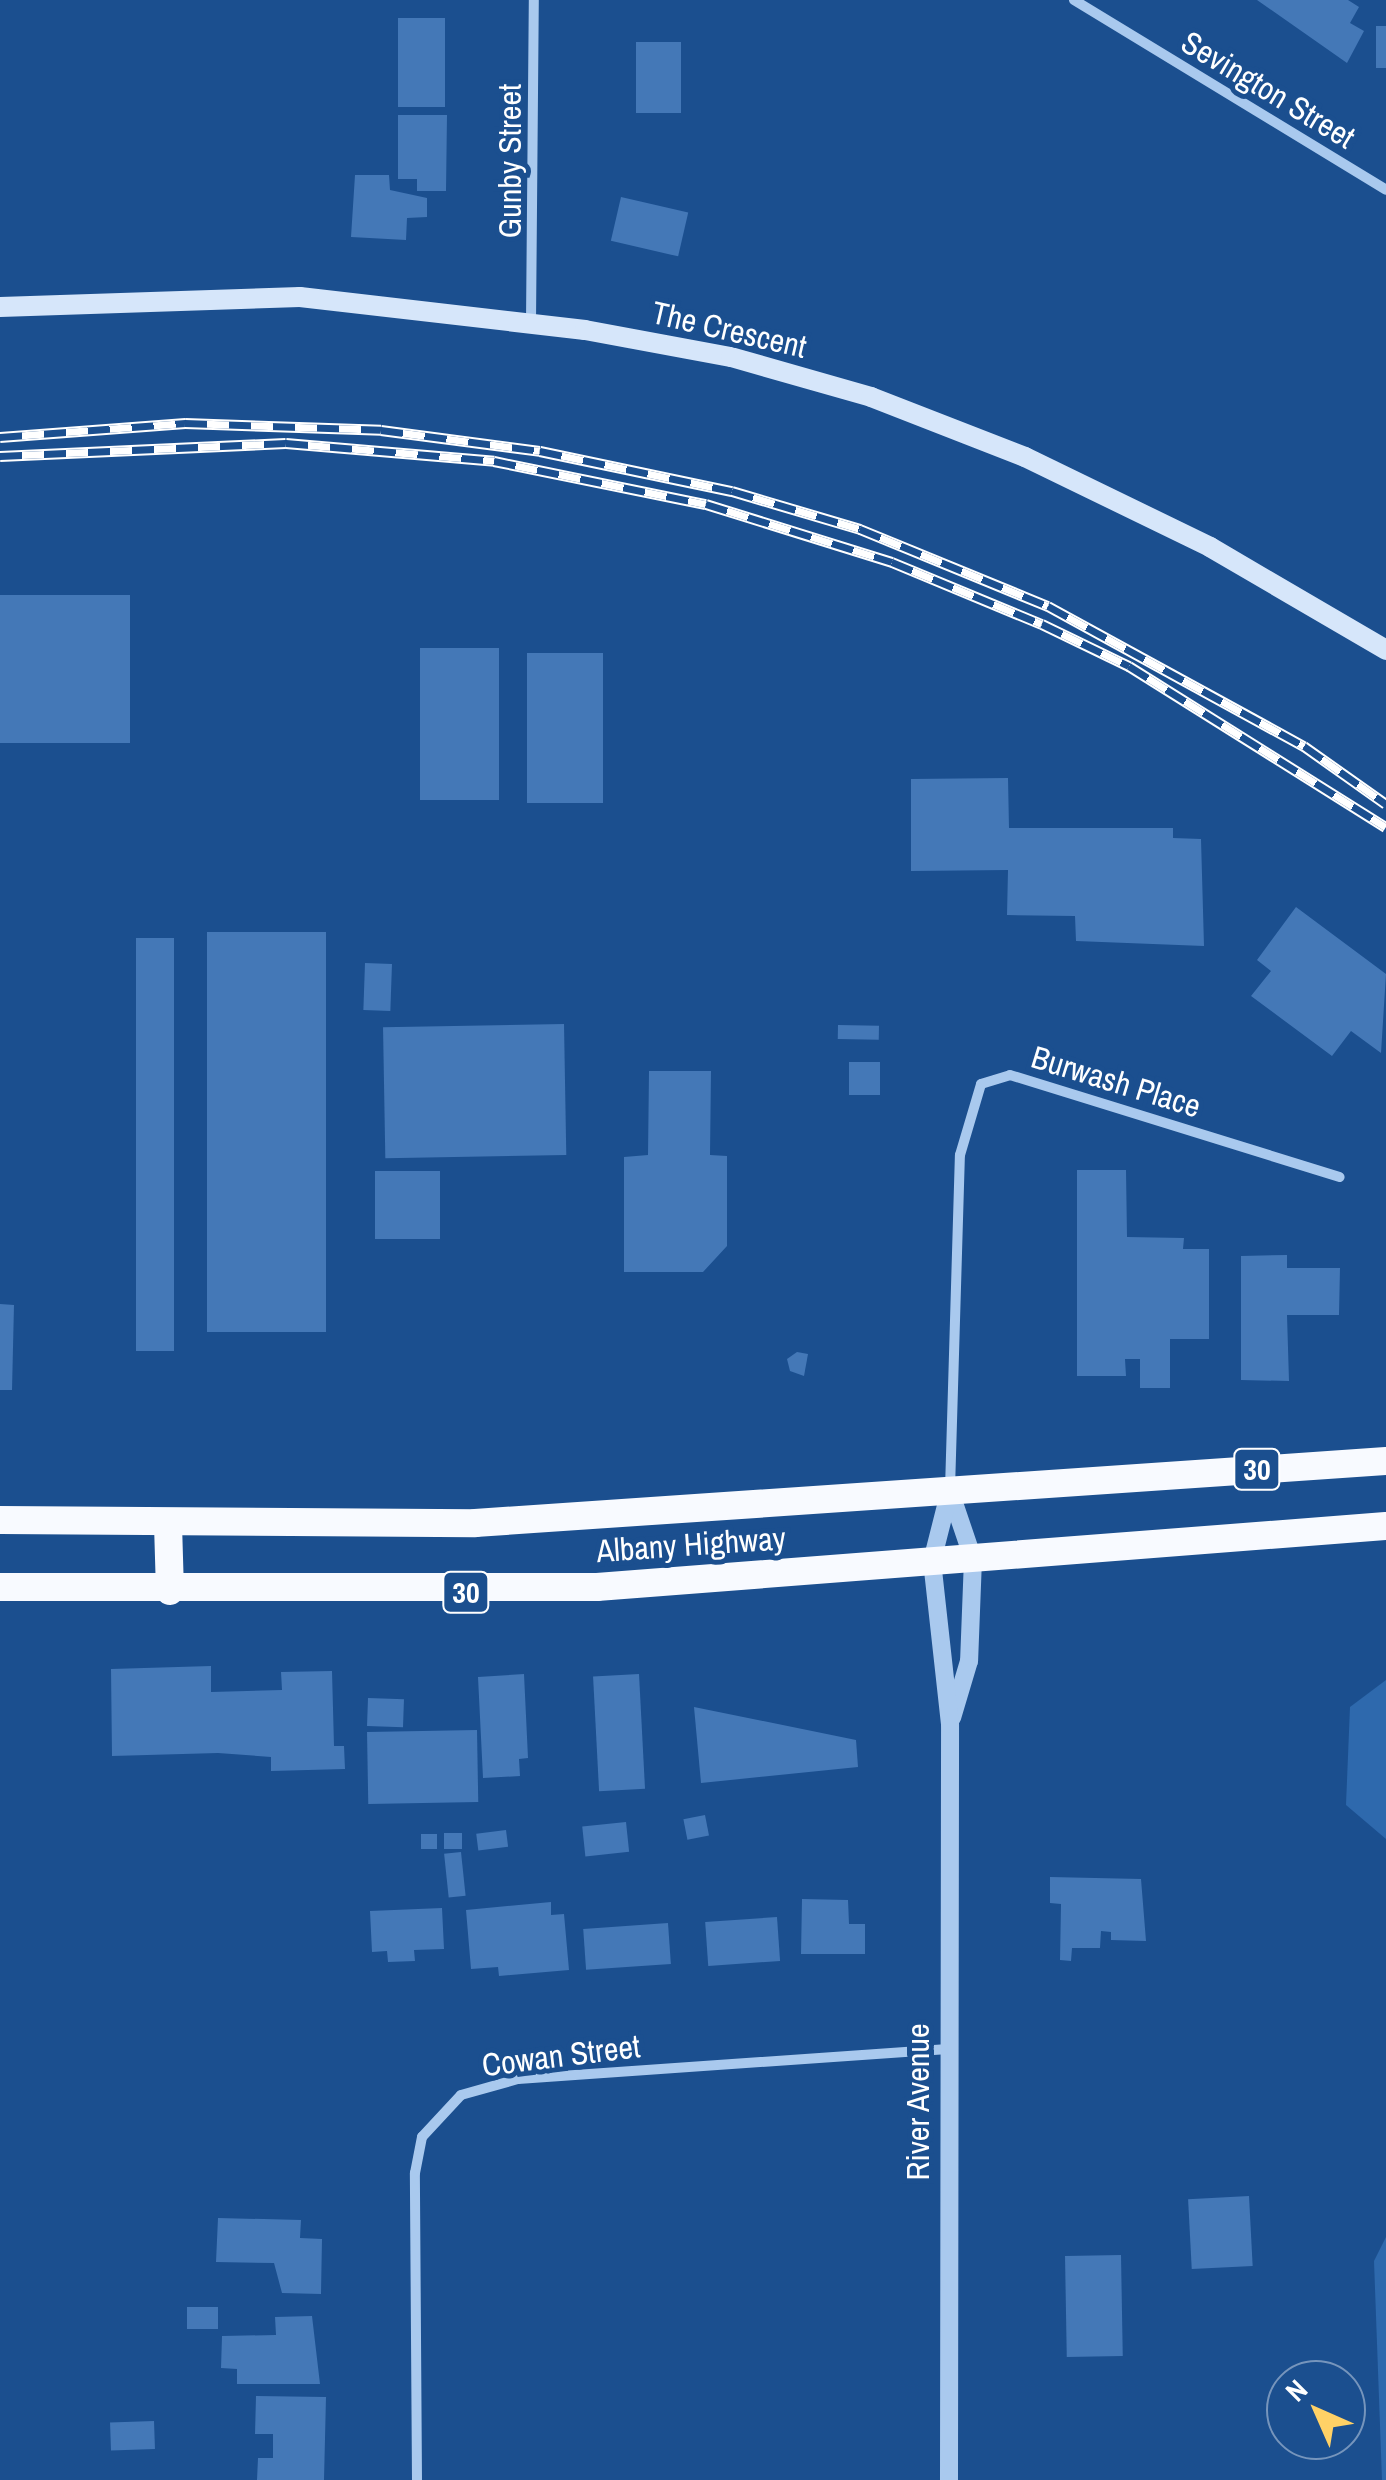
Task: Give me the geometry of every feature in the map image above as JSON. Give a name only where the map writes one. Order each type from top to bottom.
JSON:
[{"type":"highway","name":"Albany Highway","points":[[0,1520],[475,1523],[1386,1461]]},
{"type":"highway","points":[[168,1524],[170,1591]]},
{"type":"highway","name":"Albany Highway","points":[[0,1587],[170,1591],[598,1587],[1386,1526]]},
{"type":"main road","name":"The Crescent","points":[[0,308],[300,298],[532,322],[778,369],[990,442],[1155,518],[1386,650]]},
{"type":"street","name":"Gunby Street","points":[[532,322],[534,0]]},
{"type":"street","name":"Sevington Street","points":[[1074,0],[1386,190]]},
{"type":"street","name":"Burwash Place","points":[[950,1490],[960,1155],[982,1084],[1010,1075],[1340,1177]]},
{"type":"street","points":[[950,1490],[973,1559]]},
{"type":"street","points":[[932,1561],[950,1490]]},
{"type":"street","name":"River Avenue","points":[[950,1724],[969,1660],[973,1559]]},
{"type":"street","name":"River Avenue","points":[[932,1561],[950,1724],[949,2480]]},
{"type":"street","name":"Cowan Street","points":[[417,2480],[414,2173],[435,2116],[461,2095],[518,2080],[948,2049]]},
{"type":"shaded area","points":[[1386,1680],[1386,1839],[1346,1805],[1350,1707]]},
{"type":"shaded area","points":[[1386,2237],[1386,2480],[1382,2480],[1374,2261]]},
{"type":"building","points":[[1257,0],[1348,0],[1359,7],[1350,23],[1364,31],[1347,63]]},
{"type":"building","points":[[398,18],[445,18],[445,107],[398,107]]},
{"type":"building","points":[[1376,26],[1386,26],[1386,68],[1376,68]]},
{"type":"building","points":[[636,42],[681,42],[681,113],[636,113]]},
{"type":"building","points":[[398,115],[447,115],[446,191],[417,191],[417,179],[398,179]]},
{"type":"building","points":[[355,175],[389,175],[390,190],[427,198],[427,217],[407,218],[406,240],[351,237]]},
{"type":"building","points":[[621,197],[688,213],[678,256],[611,241]]},
{"type":"building","points":[[0,595],[130,595],[130,743],[0,743]]},
{"type":"building","points":[[420,648],[499,648],[499,800],[420,800]]},
{"type":"building","points":[[527,653],[603,653],[603,803],[527,803]]},
{"type":"building","points":[[1008,778],[1009,828],[1173,828],[1173,838],[1201,839],[1204,946],[1076,941],[1075,916],[1007,915],[1008,870],[911,871],[911,779]]},
{"type":"building","points":[[1296,907],[1386,974],[1381,1053],[1351,1031],[1332,1056],[1251,996],[1271,971],[1257,960]]},
{"type":"building","points":[[207,932],[326,932],[326,1332],[207,1332]]},
{"type":"building","points":[[136,938],[174,938],[174,1351],[136,1351]]},
{"type":"building","points":[[365,963],[392,964],[390,1011],[363,1010]]},
{"type":"building","points":[[564,1024],[566,1155],[385,1158],[383,1027]]},
{"type":"building","points":[[838,1025],[879,1026],[879,1040],[838,1039]]},
{"type":"building","points":[[849,1062],[880,1062],[880,1095],[849,1095]]},
{"type":"building","points":[[649,1071],[711,1071],[710,1155],[727,1156],[727,1246],[703,1272],[624,1272],[624,1157],[648,1155]]},
{"type":"building","points":[[1077,1170],[1126,1170],[1127,1237],[1184,1238],[1183,1249],[1209,1249],[1209,1339],[1170,1339],[1170,1388],[1140,1388],[1140,1359],[1125,1359],[1126,1376],[1077,1376]]},
{"type":"building","points":[[375,1171],[440,1171],[440,1239],[375,1239]]},
{"type":"building","points":[[1287,1255],[1287,1268],[1340,1268],[1339,1315],[1287,1315],[1289,1381],[1241,1380],[1241,1256]]},
{"type":"building","points":[[0,1304],[14,1305],[12,1390],[0,1390]]},
{"type":"building","points":[[797,1352],[808,1354],[804,1376],[790,1371],[787,1359]]},
{"type":"building","points":[[211,1666],[211,1692],[282,1690],[281,1672],[332,1671],[334,1746],[344,1746],[345,1769],[271,1771],[271,1757],[218,1753],[112,1756],[111,1669]]},
{"type":"building","points":[[524,1674],[528,1758],[519,1759],[520,1776],[483,1778],[478,1677]]},
{"type":"building","points":[[639,1674],[645,1789],[599,1791],[593,1676]]},
{"type":"building","points":[[368,1698],[404,1699],[403,1727],[367,1726]]},
{"type":"building","points":[[694,1707],[856,1740],[858,1767],[701,1783]]},
{"type":"building","points":[[477,1730],[478,1802],[368,1804],[367,1732]]},
{"type":"building","points":[[705,1815],[709,1836],[687,1840],[683,1819]]},
{"type":"building","points":[[626,1822],[629,1852],[585,1856],[582,1827]]},
{"type":"building","points":[[506,1830],[508,1847],[478,1851],[476,1834]]},
{"type":"building","points":[[444,1833],[462,1833],[462,1849],[444,1849]]},
{"type":"building","points":[[421,1834],[437,1834],[437,1849],[421,1849]]},
{"type":"building","points":[[461,1852],[466,1896],[449,1898],[444,1854]]},
{"type":"building","points":[[1050,1877],[1141,1879],[1146,1941],[1111,1940],[1111,1932],[1101,1931],[1100,1948],[1072,1948],[1071,1961],[1060,1960],[1061,1904],[1050,1903]]},
{"type":"building","points":[[802,1899],[848,1900],[849,1924],[865,1924],[865,1954],[801,1954]]},
{"type":"building","points":[[551,1902],[551,1915],[564,1914],[569,1970],[499,1976],[498,1967],[471,1969],[466,1910]]},
{"type":"building","points":[[442,1908],[444,1949],[414,1950],[415,1961],[388,1962],[387,1951],[372,1952],[370,1911]]},
{"type":"building","points":[[777,1917],[780,1961],[708,1966],[705,1922]]},
{"type":"building","points":[[668,1923],[671,1964],[586,1970],[583,1929]]},
{"type":"building","points":[[1249,2196],[1253,2266],[1192,2269],[1188,2199]]},
{"type":"building","points":[[218,2218],[301,2220],[300,2238],[322,2239],[321,2294],[282,2293],[274,2263],[216,2262]]},
{"type":"building","points":[[1121,2255],[1123,2356],[1067,2357],[1065,2256]]},
{"type":"building","points":[[187,2307],[218,2307],[218,2329],[187,2329]]},
{"type":"building","points":[[312,2316],[320,2384],[237,2384],[237,2369],[221,2368],[222,2336],[276,2335],[275,2317]]},
{"type":"building","points":[[256,2396],[326,2397],[324,2480],[257,2480],[258,2458],[273,2458],[273,2434],[255,2434]]},
{"type":"building","points":[[154,2421],[155,2449],[111,2451],[110,2423]]},
{"type":"railway","points":[[0,437],[185,423],[381,430],[540,451],[732,491],[860,529],[1048,606],[1304,746],[1386,804]]},
{"type":"railway","points":[[0,456],[286,443],[494,461],[706,504],[892,562],[1042,624],[1129,666],[1386,827]]}]
